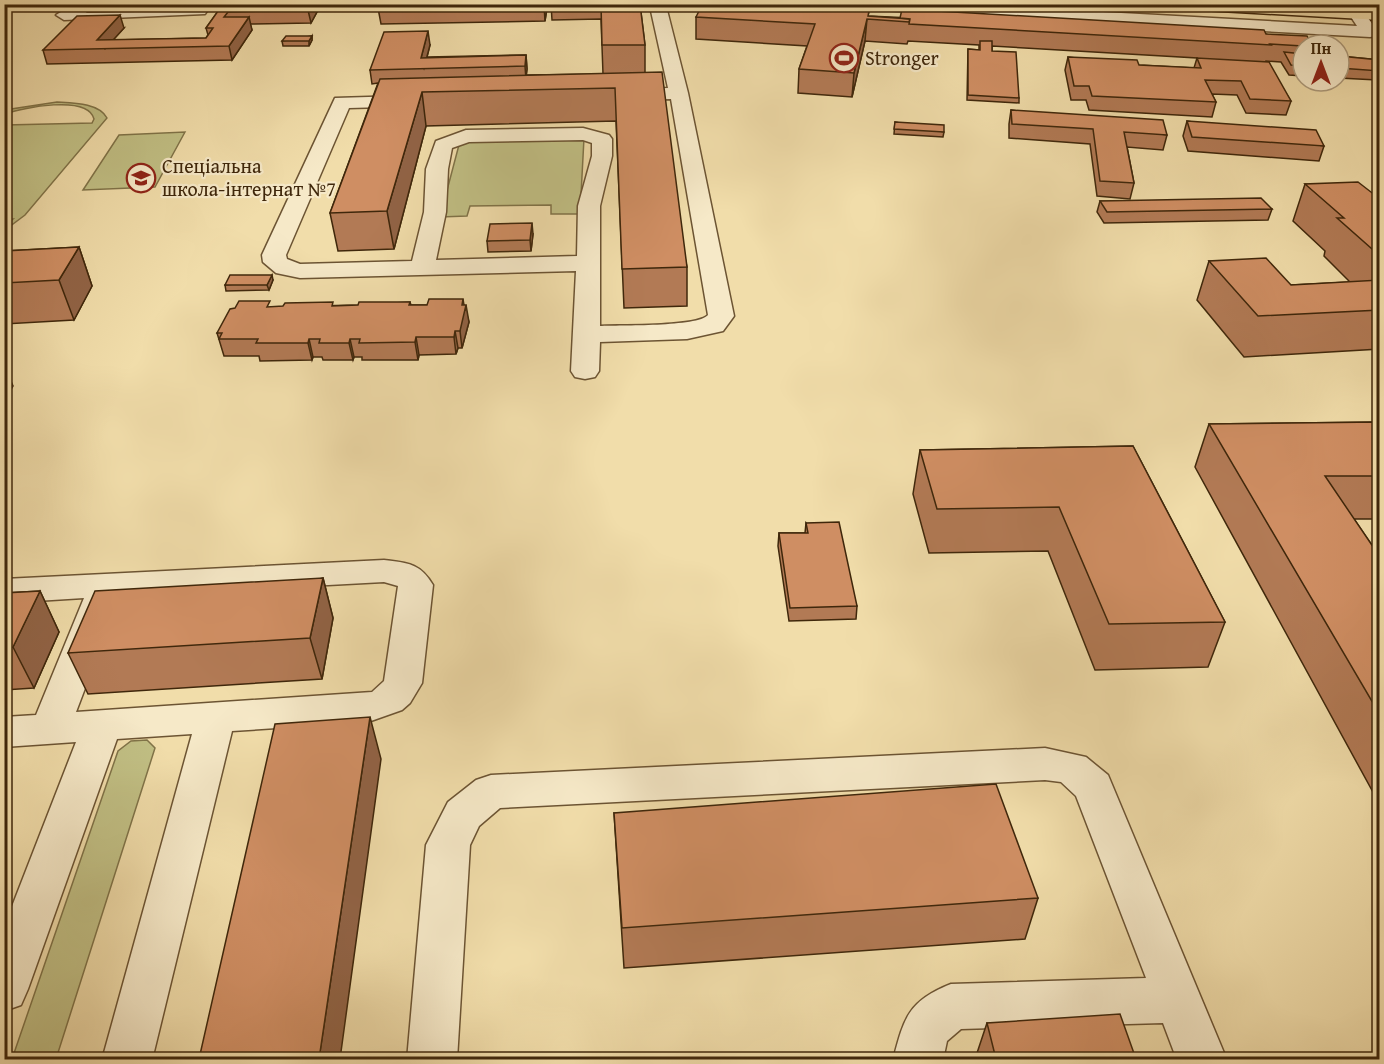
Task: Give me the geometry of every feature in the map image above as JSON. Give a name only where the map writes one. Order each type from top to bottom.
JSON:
[{"type":"highway","points":[[1185,4],[1380,15]]},
{"type":"street","points":[[4,9],[9,4]]},
{"type":"street","points":[[587,334],[687,331],[714,325],[721,316],[679,93],[659,10],[654,4]]},
{"type":"street","points":[[862,4],[1370,33],[1357,14]]},
{"type":"street","points":[[64,15],[199,11]]},
{"type":"street","points":[[1013,22],[1373,42]]},
{"type":"street","points":[[589,263],[300,271],[285,268],[275,262],[274,255],[342,102],[679,93]]},
{"type":"street","points":[[422,268],[435,212],[437,169],[443,145],[466,136],[583,134],[603,139],[602,156],[589,206],[585,371]]},
{"type":"street","points":[[4,591],[384,571],[401,573],[412,578],[416,585],[403,683],[397,694],[386,704],[4,732]]},
{"type":"street","points":[[50,729],[107,585]]},
{"type":"street","points":[[127,1059],[216,717]]},
{"type":"street","points":[[4,989],[103,724]]},
{"type":"street","points":[[432,1059],[448,845],[463,814],[491,792],[1045,764],[1072,768],[1093,787],[1202,1059]]},
{"type":"street","points":[[918,1059],[926,1028],[951,1007],[1178,1000]]},
{"type":"shaded area","points":[[57,102],[92,107],[98,109],[107,118],[25,215],[5,230],[5,225],[13,219],[5,219],[5,125],[92,123],[94,119],[89,111],[68,105],[39,106],[5,114],[5,110]]},
{"type":"shaded area","points":[[185,132],[155,187],[83,190],[119,135]]},
{"type":"shaded area","points":[[584,138],[580,214],[551,214],[551,205],[470,206],[467,216],[440,217],[460,141]]},
{"type":"shaded area","points":[[147,740],[155,748],[56,1059],[12,1059],[118,751],[131,741]]},
{"type":"building","points":[[223,4],[311,4],[308,10],[228,12],[224,17],[249,17],[229,46],[43,50],[77,16],[120,15],[97,40],[206,38],[213,28],[206,28]]},
{"type":"building","points":[[380,4],[544,4],[378,8]]},
{"type":"building","points":[[601,4],[640,4],[645,45],[602,45]]},
{"type":"building","points":[[713,4],[761,4],[869,11],[868,16],[910,19],[909,22],[867,19],[854,73],[799,69],[815,24],[696,17],[701,7],[711,8]]},
{"type":"building","points":[[902,9],[1264,30],[1266,34],[1291,35],[1291,45],[909,24],[910,19],[900,18]]},
{"type":"building","points":[[428,31],[421,58],[526,55],[525,66],[370,70],[384,32]]},
{"type":"building","points":[[286,36],[312,36],[309,41],[282,41]]},
{"type":"building","points":[[980,41],[992,41],[992,51],[1016,52],[1019,98],[968,95],[968,49],[980,50]]},
{"type":"building","points":[[1284,52],[1291,53],[1291,65]]},
{"type":"building","points":[[1068,57],[1137,60],[1139,65],[1201,68],[1197,58],[1269,62],[1291,101],[1250,99],[1241,81],[1205,80],[1216,102],[1092,96],[1089,86],[1074,86]]},
{"type":"building","points":[[1351,57],[1380,60],[1380,63],[1374,63],[1380,71],[1351,69]]},
{"type":"building","points":[[662,72],[687,267],[622,269],[615,88],[422,92],[387,211],[330,213],[380,79]]},
{"type":"building","points":[[1011,110],[1163,120],[1167,135],[1124,132],[1134,183],[1100,181],[1093,129],[1012,124]]},
{"type":"building","points":[[1187,121],[1316,130],[1324,146],[1192,137]]},
{"type":"building","points":[[895,122],[944,125],[944,132],[894,129]]},
{"type":"building","points":[[1358,182],[1380,199],[1380,256],[1337,218],[1344,218],[1305,184]]},
{"type":"building","points":[[1261,198],[1272,209],[1107,212],[1100,201]]},
{"type":"building","points":[[532,223],[530,240],[487,241],[490,224]]},
{"type":"building","points":[[79,247],[59,280],[4,283],[4,251]]},
{"type":"building","points":[[1266,258],[1291,285],[1380,280],[1380,310],[1258,316],[1209,261]]},
{"type":"building","points":[[230,275],[272,275],[267,285],[225,285]]},
{"type":"building","points":[[429,299],[463,299],[462,305],[466,305],[460,331],[455,331],[454,337],[416,337],[415,342],[359,343],[360,339],[350,339],[349,343],[319,343],[320,339],[309,339],[308,343],[256,343],[258,339],[219,339],[222,333],[217,333],[230,309],[235,308],[239,301],[270,301],[267,307],[283,306],[285,303],[333,302],[332,306],[358,305],[359,302],[410,302],[409,305],[427,305]]},
{"type":"building","points":[[1380,422],[1380,476],[1325,476],[1380,557],[1380,715],[1209,424]]},
{"type":"building","points":[[1133,446],[1225,622],[1109,624],[1059,507],[937,509],[920,450]]},
{"type":"building","points":[[839,522],[857,606],[790,608],[779,533],[808,533],[806,523]]},
{"type":"building","points":[[323,578],[310,638],[68,653],[95,591]]},
{"type":"building","points":[[40,591],[13,647],[4,648],[4,593]]},
{"type":"building","points":[[370,717],[319,1059],[199,1059],[275,724]]},
{"type":"building","points":[[996,784],[1038,898],[622,928],[614,813]]},
{"type":"building","points":[[1120,1014],[1136,1059],[996,1059],[987,1023]]},
{"type":"place","name":"Stronger","points":[[844,58]]},
{"type":"place","name":"Спеціальна школа-інтернат №7","points":[[141,178]]}]
